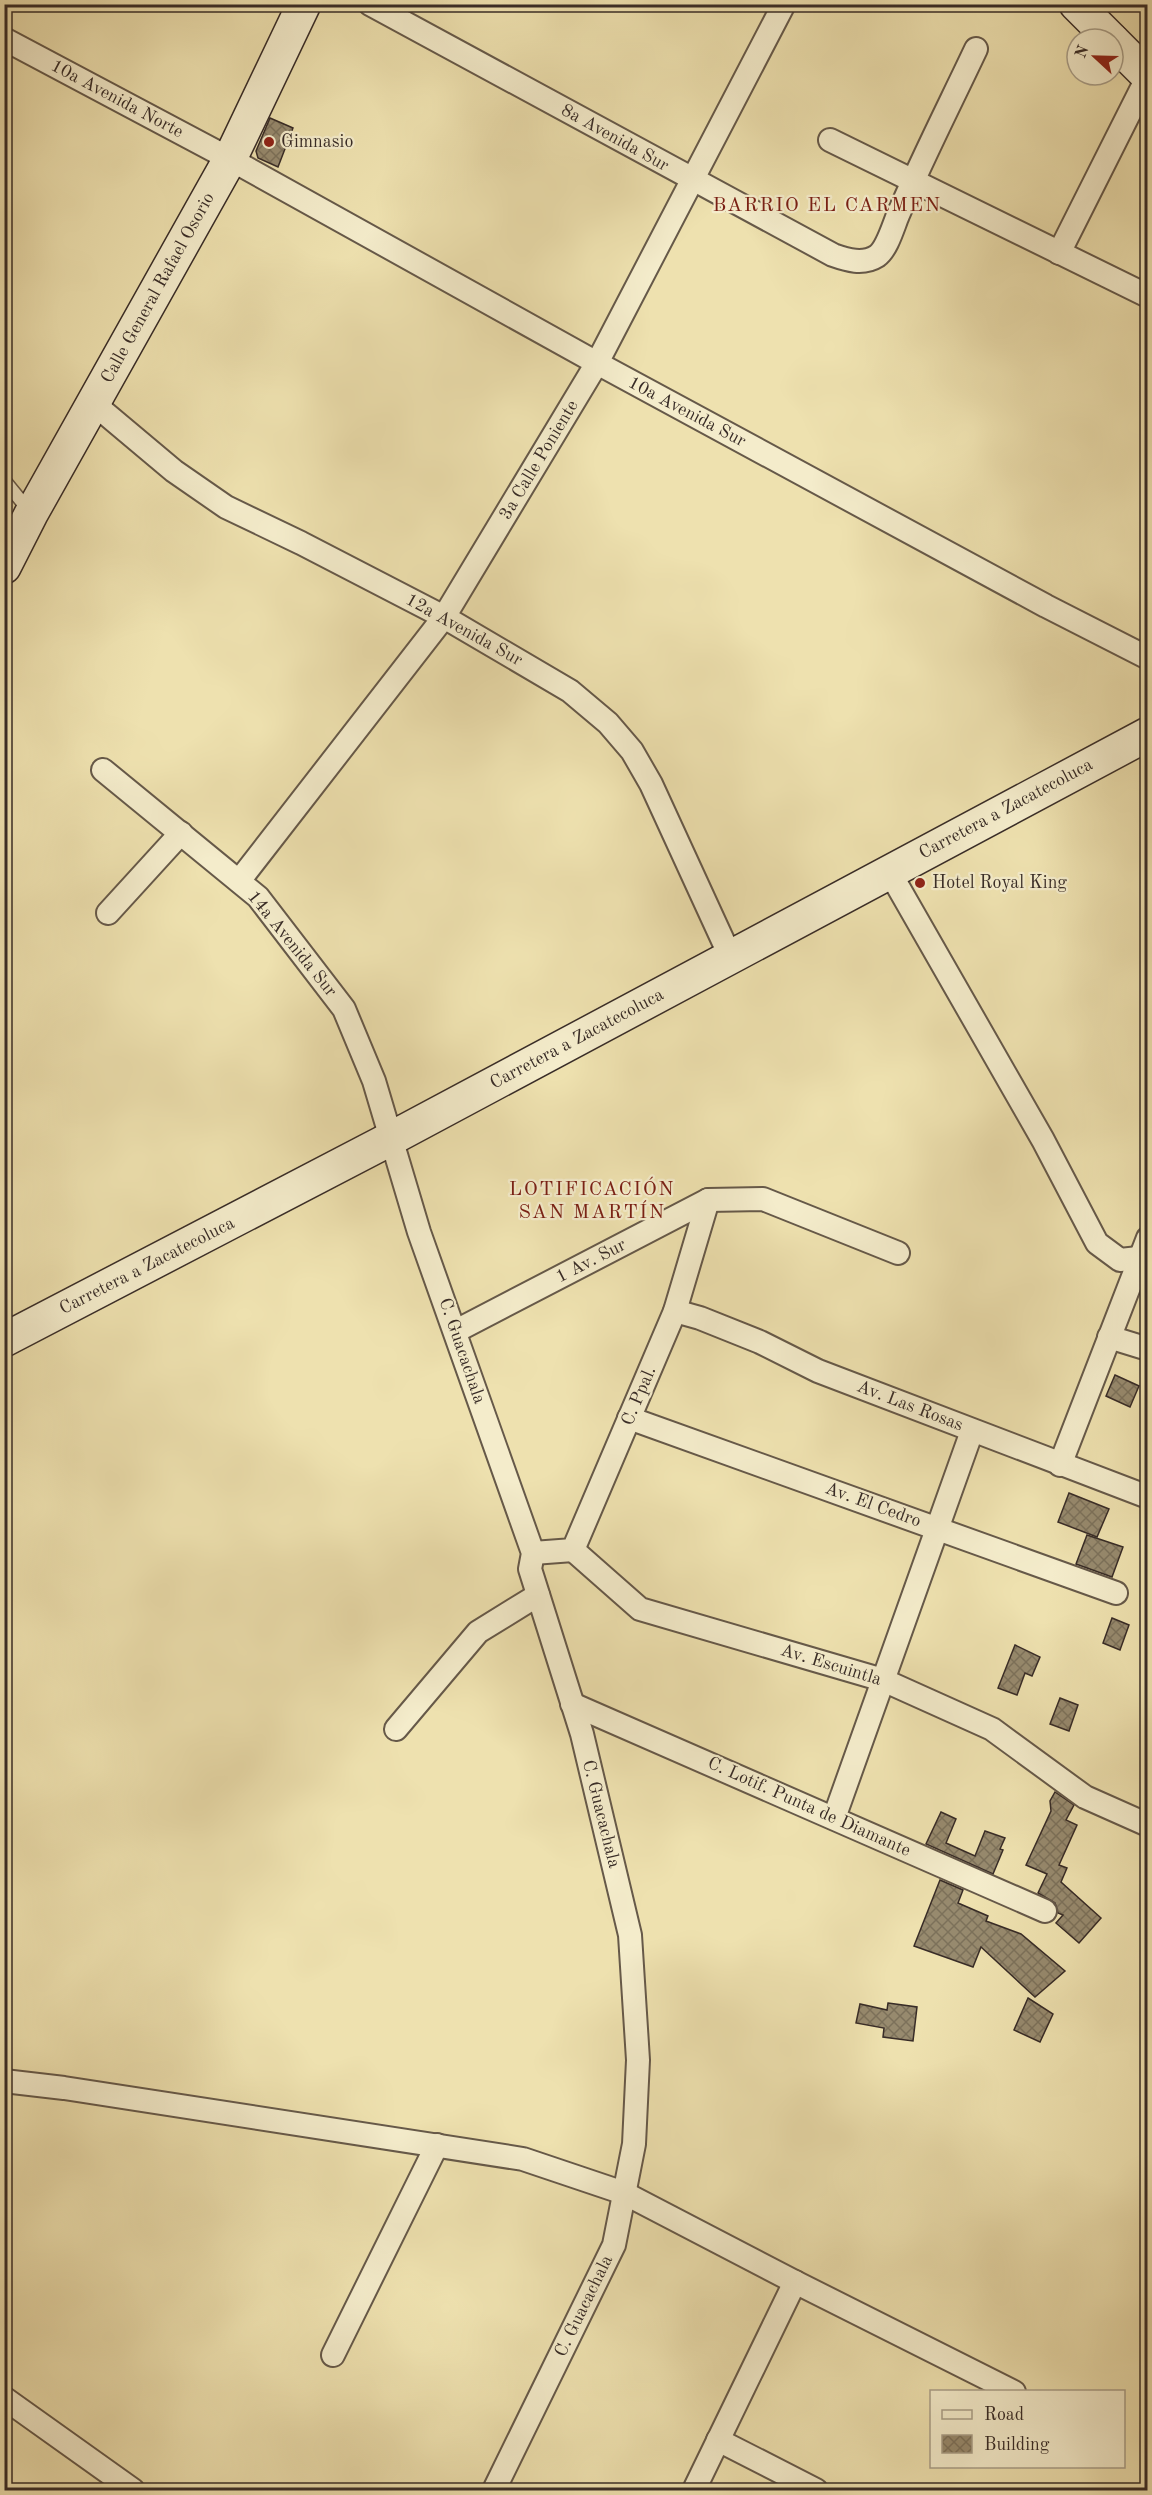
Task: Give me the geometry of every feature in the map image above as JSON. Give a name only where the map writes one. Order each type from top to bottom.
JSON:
[{"type":"main road","name":"Calle General Rafael Osorio","points":[[4,567],[230,159],[304,4]]},
{"type":"main road","points":[[1076,4],[1099,27]]},
{"type":"main road","points":[[1125,53],[1148,76]]},
{"type":"main road","name":"Carretera a Zacatecoluca","points":[[4,1340],[392,1138],[1148,734]]},
{"type":"street","name":"8a Avenida Sur","points":[[370,4],[693,181],[833,255],[850,261],[863,261],[878,256],[912,180]]},
{"type":"street","name":"3a Calle Poniente","points":[[239,881],[444,617],[597,363],[693,181],[776,7]]},
{"type":"street","name":"10a Avenida Norte","points":[[4,39],[230,159]]},
{"type":"street","points":[[912,180],[976,49]]},
{"type":"street","points":[[1059,253],[1148,76]]},
{"type":"street","points":[[831,140],[1148,296]]},
{"type":"street","name":"10a Avenida Sur","points":[[230,159],[597,363],[1046,606],[1148,658]]},
{"type":"street","name":"12a Avenida Sur","points":[[93,403],[174,471],[226,507],[444,617],[570,691],[608,723],[632,751],[651,784],[730,956]]},
{"type":"street","name":"14a Avenida Sur","points":[[103,770],[258,897],[344,1009],[374,1081],[392,1138]]},
{"type":"street","points":[[108,913],[181,833]]},
{"type":"street","points":[[889,871],[1042,1140],[1097,1243],[1120,1260],[1145,1251]]},
{"type":"street","name":"C. Guacachala","points":[[392,1138],[419,1232],[533,1553],[530,1569],[582,1734],[630,1935],[638,2060],[634,2144],[614,2245],[494,2490]]},
{"type":"street","name":"1 Av. Sur","points":[[456,1331],[708,1200],[763,1199],[898,1253]]},
{"type":"street","name":"C. Ppal.","points":[[573,1550],[675,1311],[708,1200]]},
{"type":"street","points":[[1060,1465],[1145,1251]]},
{"type":"street","name":"Av. Las Rosas","points":[[675,1311],[700,1318],[760,1342],[818,1371],[1148,1497]]},
{"type":"street","points":[[1109,1337],[1148,1349]]},
{"type":"street","name":"Av. El Cedro","points":[[630,1418],[1116,1593]]},
{"type":"street","points":[[834,1818],[972,1431]]},
{"type":"street","points":[[533,1553],[573,1550]]},
{"type":"street","name":"Av. Escuintla","points":[[573,1550],[640,1609],[883,1680],[992,1729],[1085,1797],[1148,1826]]},
{"type":"street","points":[[396,1729],[478,1632],[538,1595]]},
{"type":"street","name":"C. Lotif. Punta de Diamante","points":[[572,1704],[1045,1911]]},
{"type":"street","points":[[4,2081],[64,2088],[523,2159],[624,2193],[795,2282],[1012,2390]]},
{"type":"street","points":[[333,2355],[437,2145]]},
{"type":"street","points":[[694,2490],[795,2282]]},
{"type":"street","points":[[4,2398],[133,2490]]},
{"type":"street","points":[[718,2440],[816,2490]]},
{"type":"lane","points":[[4,480],[32,513]]},
{"type":"building","name":"Gimnasio","points":[[270,118],[293,128],[278,167],[258,158],[256,151]]},
{"type":"building","points":[[1115,1375],[1139,1386],[1130,1407],[1106,1396]]},
{"type":"building","points":[[1069,1493],[1109,1509],[1097,1537],[1058,1522]]},
{"type":"building","points":[[1087,1535],[1123,1547],[1112,1577],[1076,1564]]},
{"type":"building","points":[[1112,1618],[1129,1625],[1120,1650],[1103,1643]]},
{"type":"building","points":[[1015,1645],[1040,1657],[1032,1676],[1025,1673],[1017,1695],[998,1688]]},
{"type":"building","points":[[1060,1698],[1078,1705],[1069,1731],[1050,1724]]},
{"type":"building","points":[[1055,1792],[1074,1805],[1066,1820],[1077,1825],[1059,1865],[1067,1868],[1061,1882],[1101,1918],[1079,1943],[1056,1923],[1063,1915],[1058,1913],[1055,1903],[1038,1893],[1047,1874],[1026,1865],[1051,1811],[1050,1801]]},
{"type":"building","points":[[941,1812],[956,1819],[946,1843],[975,1856],[985,1831],[1005,1838],[1000,1849],[1003,1850],[993,1874],[926,1844]]},
{"type":"building","points":[[940,1880],[963,1890],[958,1903],[988,1916],[986,1921],[1021,1934],[1065,1971],[1035,1997],[981,1947],[973,1967],[914,1946]]},
{"type":"building","points":[[1028,1998],[1053,2014],[1040,2042],[1014,2030]]},
{"type":"building","points":[[888,2003],[917,2007],[913,2041],[883,2037],[884,2028],[856,2023],[860,2004],[887,2010]]},
{"type":"place","name":"Gimnasio","points":[[269,142]]},
{"type":"place","name":"Hotel Royal King","points":[[920,883]]},
{"type":"district","name":"BARRIO EL CARMEN","points":[[827,206]]},
{"type":"district","name":"LOTIFICACIÓN SAN MARTÍN","points":[[592,1202]]}]
